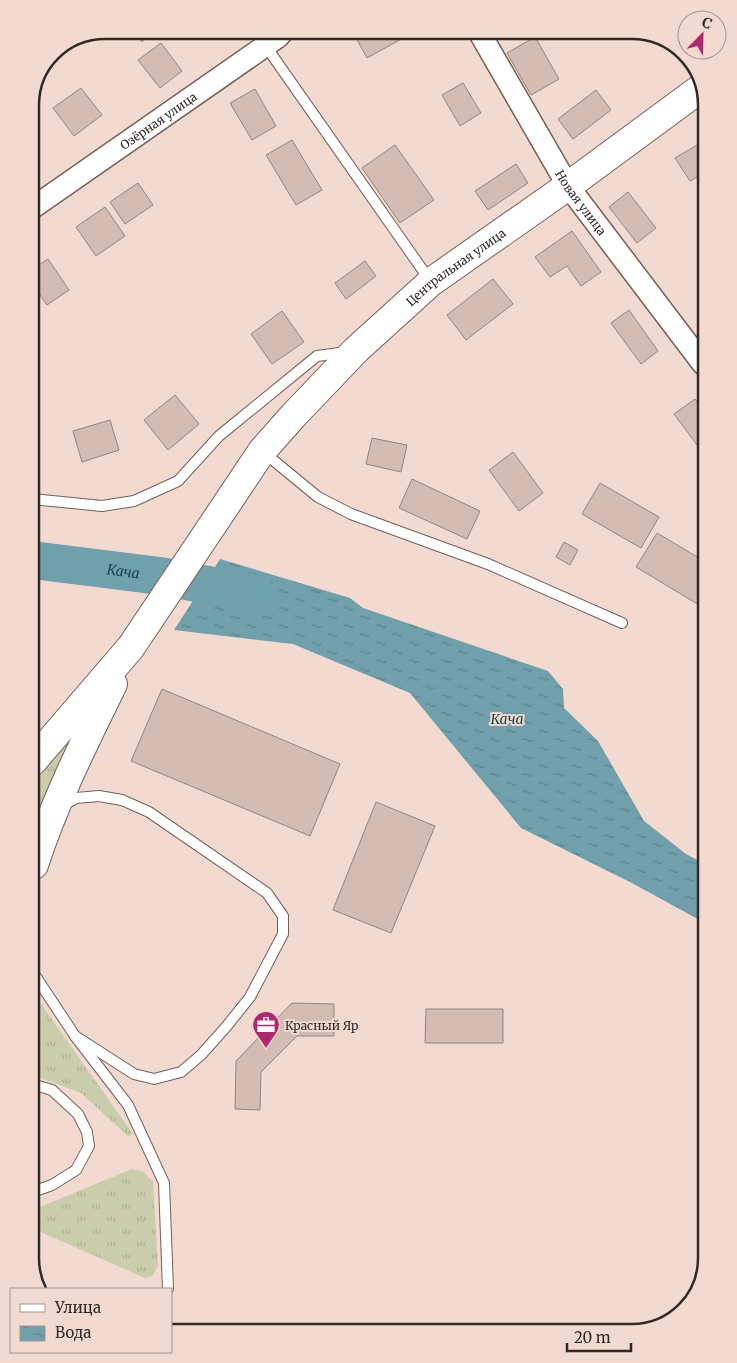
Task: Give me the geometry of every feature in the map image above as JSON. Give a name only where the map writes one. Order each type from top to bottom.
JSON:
[{"type":"street","name":"Озёрная улица","points":[[39,203],[275,39]]},
{"type":"street","name":"Новая улица","points":[[483,39],[568,186],[698,357]]},
{"type":"street","name":"Центральная улица","points":[[131,647],[262,451],[356,350],[431,282],[568,186],[697,91]]},
{"type":"street","points":[[39,754],[131,647]]},
{"type":"street","points":[[39,851],[54,810],[131,647]]},
{"type":"lane","points":[[265,45],[431,282]]},
{"type":"lane","points":[[39,500],[102,506],[134,501],[178,481],[219,436],[317,356],[356,350]]},
{"type":"lane","points":[[262,451],[318,497],[351,514],[488,564],[622,623]]},
{"type":"lane","points":[[54,810],[76,798],[99,796],[122,800],[149,812],[267,893],[283,916],[283,934],[250,997],[226,1028],[181,1072],[154,1079],[134,1074],[75,1036]]},
{"type":"lane","points":[[39,982],[75,1036],[128,1105],[164,1183],[168,1288]]},
{"type":"lane","points":[[39,1086],[52,1090],[78,1114],[87,1132],[88,1146],[76,1170],[52,1185],[39,1190]]},
{"type":"green space","points":[[66,740],[70,742],[39,808],[39,771]]},
{"type":"green space","points":[[39,1001],[133,1134],[128,1136],[81,1093],[39,1077]]},
{"type":"green space","points":[[132,1169],[144,1172],[153,1182],[158,1266],[152,1276],[145,1278],[39,1231],[40,1207]]},
{"type":"water","name":"Кача","points":[[220,559],[350,598],[363,608],[548,671],[563,689],[564,708],[598,741],[644,821],[686,854],[698,860],[698,919],[632,883],[521,828],[410,693],[293,644],[174,630]]},
{"type":"building","points":[[357,39],[401,39],[367,58]]},
{"type":"building","points":[[532,39],[536,39],[559,79],[531,95],[507,53]]},
{"type":"building","points":[[161,43],[182,71],[160,88],[138,60]]},
{"type":"building","points":[[463,83],[481,113],[460,126],[442,95]]},
{"type":"building","points":[[81,88],[102,115],[74,136],[53,108]]},
{"type":"building","points":[[255,89],[276,126],[252,140],[230,103]]},
{"type":"building","points":[[596,90],[611,110],[573,139],[558,119]]},
{"type":"building","points":[[292,140],[322,190],[296,205],[266,155]]},
{"type":"building","points":[[698,144],[698,176],[690,181],[675,158]]},
{"type":"building","points":[[395,145],[434,200],[400,223],[362,168]]},
{"type":"building","points":[[516,164],[528,183],[488,210],[475,191]]},
{"type":"building","points":[[138,183],[153,205],[125,224],[110,202]]},
{"type":"building","points":[[628,192],[656,228],[637,243],[609,207]]},
{"type":"building","points":[[105,207],[125,236],[96,256],[76,227]]},
{"type":"building","points":[[572,231],[601,272],[581,286],[567,266],[550,277],[535,257]]},
{"type":"building","points":[[48,259],[69,290],[47,305],[39,294],[39,265]]},
{"type":"building","points":[[365,261],[376,276],[346,299],[335,283]]},
{"type":"building","points":[[493,279],[513,304],[466,340],[447,315]]},
{"type":"building","points":[[629,310],[658,351],[641,364],[611,323]]},
{"type":"building","points":[[282,311],[304,342],[272,364],[251,334]]},
{"type":"building","points":[[175,395],[199,424],[168,450],[144,420]]},
{"type":"building","points":[[695,399],[698,403],[698,446],[674,414]]},
{"type":"building","points":[[110,420],[119,450],[82,462],[73,431]]},
{"type":"building","points":[[372,438],[407,445],[401,472],[366,464]]},
{"type":"building","points":[[513,452],[543,493],[519,511],[489,470]]},
{"type":"building","points":[[412,479],[480,511],[467,539],[399,508]]},
{"type":"building","points":[[600,483],[659,517],[641,548],[582,514]]},
{"type":"building","points":[[657,533],[698,557],[698,604],[636,567]]},
{"type":"building","points":[[564,542],[578,550],[570,565],[556,557]]},
{"type":"building","points":[[162,689],[340,764],[310,836],[131,761]]},
{"type":"building","points":[[376,802],[435,826],[391,933],[333,910]]},
{"type":"building","name":"Красный Яр","points":[[292,1003],[334,1004],[334,1036],[297,1036],[261,1072],[260,1110],[235,1109],[236,1061]]},
{"type":"building","points":[[426,1009],[503,1009],[503,1043],[425,1043]]},
{"type":"waterway","name":"Кача","points":[[39,561],[160,576],[255,594]]},
{"type":"place","name":"Красный Яр","points":[[266,1049]]}]
